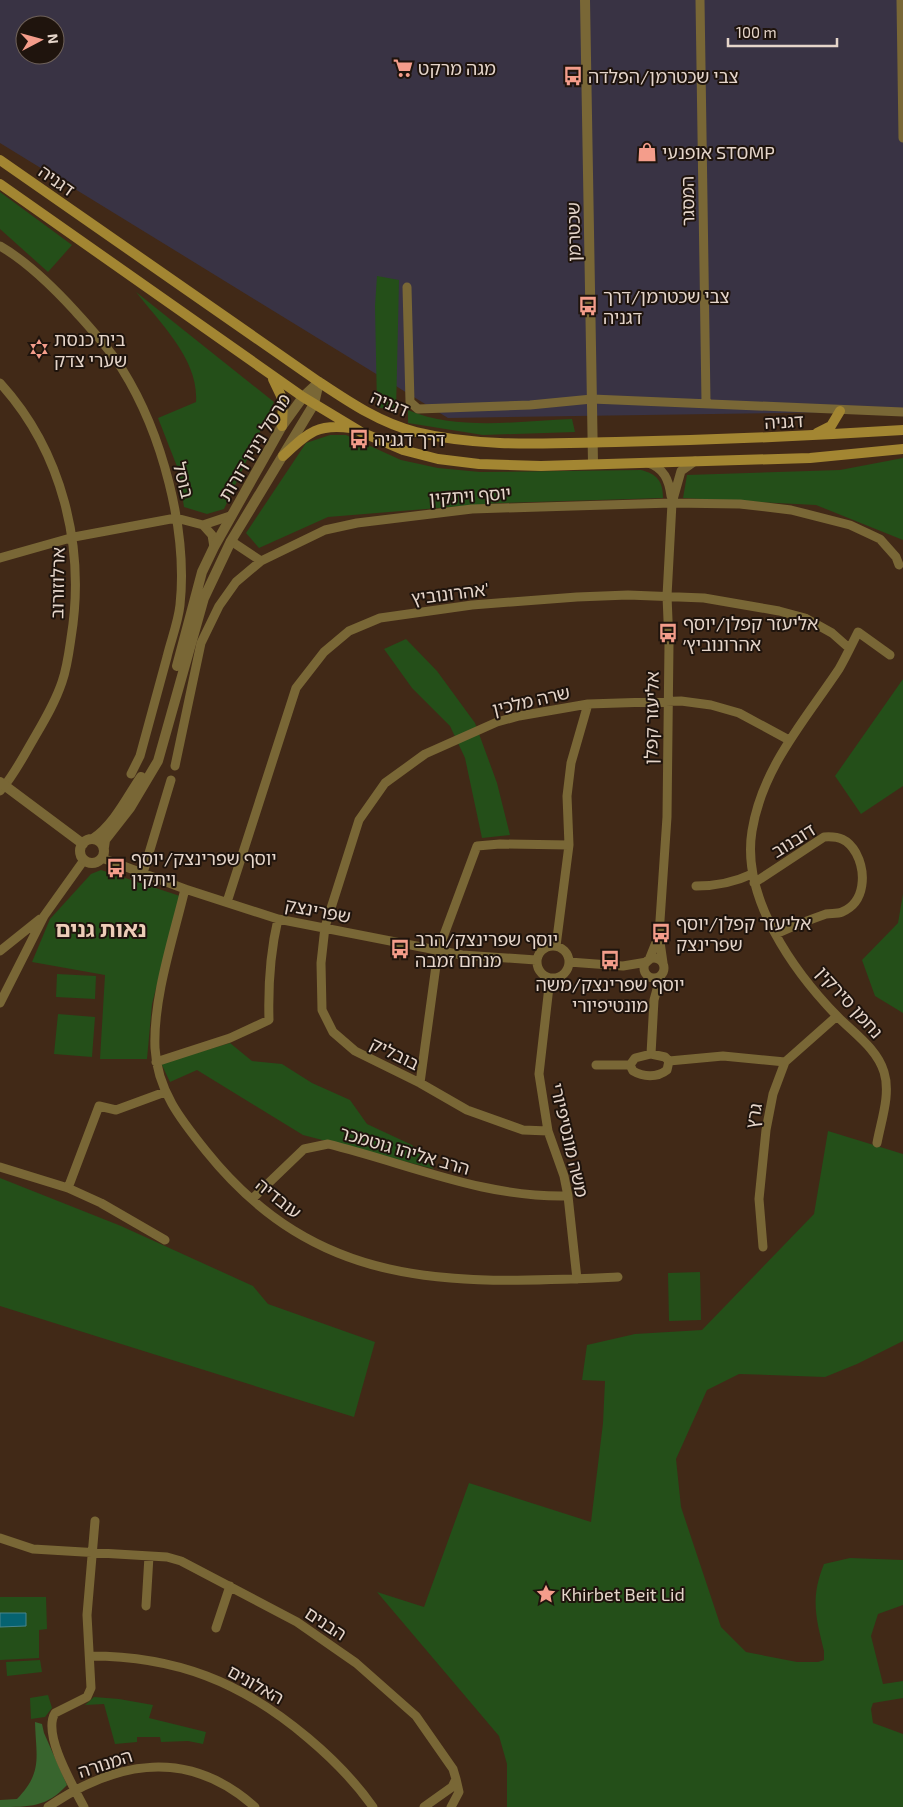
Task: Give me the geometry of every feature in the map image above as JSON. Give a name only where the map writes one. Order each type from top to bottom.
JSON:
[{"type":"main road","name":"דגניה","points":[[0,160],[319,382],[359,408],[390,423],[416,432],[480,441],[529,444],[806,436],[903,430]]},
{"type":"main road","name":"דגניה","points":[[0,184],[303,397],[355,429],[403,450],[438,459],[505,465],[851,456],[903,449]]},
{"type":"main road","points":[[270,374],[280,389],[283,400],[282,426]]},
{"type":"main road","points":[[806,436],[832,426],[840,411]]},
{"type":"main road","points":[[283,456],[315,429],[335,426],[355,429]]},
{"type":"street","name":"שכטרמן","points":[[585,0],[593,463]]},
{"type":"street","name":"המסגר","points":[[700,0],[706,402]]},
{"type":"street","points":[[900,0],[903,138]]},
{"type":"street","name":"בוסל","points":[[0,246],[40,276],[66,301],[122,368],[139,399],[159,448],[170,486],[176,518],[180,572],[180,606],[140,756],[131,774]]},
{"type":"street","points":[[407,287],[410,402],[418,409],[530,405],[592,399],[706,402],[840,411],[903,412]]},
{"type":"street","name":"מרסל ניניו דורות","points":[[88,841],[100,834],[120,810],[152,759],[202,572],[230,516],[282,426],[303,397],[319,382]]},
{"type":"street","name":"מרסל ניניו דורות","points":[[103,852],[104,840],[130,808],[158,761],[204,598],[231,541],[314,404],[319,382]]},
{"type":"street","name":"ארלוזורוב","points":[[0,383],[27,416],[46,452],[74,536],[76,565],[74,612],[62,682],[49,712],[1,787]]},
{"type":"street","name":"אליעזר קפלן","points":[[663,963],[659,935],[667,817],[669,644],[667,596],[672,503],[681,470],[698,460]]},
{"type":"street","name":"אליעזר קפלן","points":[[645,462],[655,465],[665,474],[672,503]]},
{"type":"street","name":"יוסף ויתקין","points":[[175,766],[201,643],[219,606],[236,582],[261,561],[325,530],[357,523],[472,509],[672,503],[740,504],[817,515],[850,525],[880,539],[896,556],[899,565]]},
{"type":"street","points":[[0,558],[74,536],[176,518],[203,525],[230,516]]},
{"type":"street","points":[[203,525],[212,535],[214,547]]},
{"type":"street","points":[[231,541],[261,561]]},
{"type":"street","name":"אהרונוביץ'","points":[[227,902],[296,688],[324,652],[349,632],[380,618],[472,605],[577,597],[667,596],[734,602],[805,618],[832,633],[849,648]]},
{"type":"street","points":[[849,648],[858,632],[890,655]]},
{"type":"street","name":"נחמן סירקין","points":[[849,648],[840,666],[789,740],[774,766],[757,808],[752,832],[753,879],[766,917],[804,977],[837,1016],[878,1058],[884,1072],[885,1102],[877,1143]]},
{"type":"street","name":"שרה מלכין","points":[[325,927],[359,820],[385,783],[425,754],[497,722],[519,716],[588,704],[681,701],[711,704],[739,713],[789,740]]},
{"type":"street","points":[[556,946],[570,845],[567,796],[571,763],[588,704]]},
{"type":"street","points":[[143,873],[171,780]]},
{"type":"street","points":[[1,787],[88,841],[100,842],[103,852],[96,863],[84,860],[80,852],[88,841]]},
{"type":"street","name":"דובנוב","points":[[753,879],[824,838],[835,836],[843,838],[852,847],[861,862],[864,877],[861,892],[853,903],[842,912],[829,913],[776,934]]},
{"type":"street","points":[[420,1083],[438,951],[477,846],[500,844],[570,845]]},
{"type":"street","name":"שפרינצק","points":[[103,852],[143,873],[185,889],[278,919],[462,955],[536,960]]},
{"type":"street","points":[[0,1003],[3,990],[44,916],[84,860]]},
{"type":"street","points":[[696,886],[718,886],[753,879]]},
{"type":"street","name":"עובדיה","points":[[185,889],[159,1002],[155,1048],[156,1062],[165,1092],[178,1115],[217,1164],[252,1199],[303,1237],[365,1264],[431,1278],[470,1281],[618,1277]]},
{"type":"street","points":[[0,952],[44,916]]},
{"type":"street","points":[[156,1062],[230,1038],[269,1020],[268,978],[278,919]]},
{"type":"street","name":"בובליק","points":[[325,927],[320,980],[322,1010],[326,1022],[342,1042],[355,1051],[420,1083],[467,1110],[522,1130],[548,1131]]},
{"type":"street","name":"אליעזר קפלן","points":[[648,961],[659,935]]},
{"type":"street","points":[[556,946],[565,952],[569,962],[565,972],[556,978],[550,978],[541,974],[536,960],[546,947],[556,946]]},
{"type":"street","points":[[569,962],[623,966],[658,959],[663,963],[664,969],[654,1000],[651,1054]]},
{"type":"street","points":[[648,961],[648,975],[654,1000]]},
{"type":"street","points":[[623,966],[656,978],[661,975]]},
{"type":"street","name":"משה מונטיפיורי","points":[[550,978],[539,1074],[548,1131],[564,1176],[568,1196],[577,1279]]},
{"type":"street","name":"גרץ","points":[[763,1247],[759,1199],[766,1130],[773,1094],[785,1062],[837,1016]]},
{"type":"street","points":[[630,1065],[635,1058],[651,1054],[665,1057],[669,1061]]},
{"type":"street","points":[[669,1061],[682,1058],[723,1056],[785,1062]]},
{"type":"street","points":[[630,1065],[633,1071],[639,1075],[656,1076],[667,1070],[669,1061]]},
{"type":"street","points":[[596,1065],[630,1065]]},
{"type":"street","points":[[68,1188],[99,1106],[116,1110],[165,1092]]},
{"type":"street","name":"הרב אליהו גוטמכר","points":[[252,1199],[304,1149],[328,1144],[484,1189],[539,1197],[568,1196]]},
{"type":"street","points":[[0,1167],[68,1188],[101,1202],[165,1240]]},
{"type":"street","points":[[84,1807],[54,1742],[52,1718],[60,1709],[90,1694],[87,1615],[95,1522]]},
{"type":"street","name":"הבנים","points":[[0,1538],[34,1549],[92,1551],[175,1558],[230,1586],[314,1633],[376,1679],[416,1716],[453,1769],[456,1779]]},
{"type":"street","points":[[146,1606],[149,1556]]},
{"type":"street","points":[[216,1628],[230,1586]]},
{"type":"street","name":"האלונים","points":[[90,1656],[132,1657],[182,1667],[232,1687],[265,1704],[339,1765],[359,1787],[373,1807]]},
{"type":"street","name":"המנורה","points":[[48,1807],[75,1790],[98,1779],[128,1770],[154,1767],[184,1768],[219,1780],[255,1807]]},
{"type":"street","points":[[424,1807],[452,1787],[456,1779]]},
{"type":"street","points":[[451,1807],[459,1792],[456,1779]]},
{"type":"shaded area","points":[[0,0],[903,0],[903,411],[448,418],[0,143]]},
{"type":"green space","points":[[0,192],[72,245],[48,272],[0,229]]},
{"type":"green space","points":[[377,276],[399,280],[396,412],[377,407],[375,306]]},
{"type":"green space","points":[[136,292],[274,402],[224,509],[207,514],[184,507],[178,469],[158,418],[196,402],[195,387],[185,357],[167,330]]},
{"type":"green space","points":[[408,410],[447,421],[467,423],[510,423],[572,419],[575,432],[483,435],[408,423]]},
{"type":"green space","points":[[330,435],[346,435],[401,460],[438,468],[480,472],[641,470],[658,479],[662,487],[663,498],[499,503],[328,517],[259,548],[246,533],[306,443]]},
{"type":"green space","points":[[903,458],[903,540],[816,505],[683,498],[687,475],[840,470]]},
{"type":"green space","points":[[406,639],[437,671],[475,723],[497,783],[510,835],[482,838],[465,758],[450,726],[412,688],[384,649]]},
{"type":"green space","points":[[903,679],[903,786],[861,814],[835,776]]},
{"type":"green space","points":[[101,870],[180,896],[152,1004],[147,1059],[100,1059],[105,975],[32,962],[50,919],[91,874]]},
{"type":"green space","points":[[903,894],[903,1013],[875,996],[862,960],[898,923]]},
{"type":"green space","points":[[57,974],[96,976],[95,999],[56,997]]},
{"type":"green space","points":[[58,1014],[95,1017],[92,1057],[54,1054]]},
{"type":"green space","points":[[230,1043],[252,1061],[282,1064],[312,1083],[350,1100],[367,1124],[412,1145],[434,1169],[303,1135],[197,1070],[170,1082],[161,1063]]},
{"type":"green space","points":[[828,1131],[903,1154],[903,1341],[857,1364],[825,1377],[739,1374],[707,1390],[676,1459],[681,1507],[721,1627],[746,1652],[797,1662],[818,1662],[824,1660],[817,1618],[816,1598],[817,1587],[824,1564],[850,1558],[903,1560],[903,1605],[878,1614],[871,1636],[883,1684],[903,1681],[903,1698],[873,1703],[871,1709],[873,1723],[903,1734],[903,1807],[507,1807],[507,1764],[499,1736],[377,1592],[424,1607],[469,1483],[591,1522],[603,1423],[605,1381],[582,1380],[587,1345],[635,1334],[702,1330],[814,1214]]},
{"type":"green space","points":[[0,1178],[121,1226],[253,1286],[268,1304],[375,1342],[354,1417],[0,1306]]},
{"type":"green space","points":[[700,1272],[701,1320],[669,1321],[668,1273]]},
{"type":"green space","points":[[0,1597],[46,1597],[47,1629],[39,1630],[39,1658],[0,1660]]},
{"type":"green space","points":[[40,1660],[42,1672],[7,1676],[6,1662]]},
{"type":"green space","points":[[48,1695],[52,1708],[45,1717],[31,1719],[30,1698]]},
{"type":"green space","points":[[94,1697],[153,1705],[149,1718],[206,1732],[203,1744],[188,1741],[161,1742],[160,1737],[137,1737],[137,1742],[115,1744],[104,1704],[85,1705]]},
{"type":"green space","points":[[35,1722],[42,1724],[44,1733],[67,1785],[45,1802],[20,1807],[0,1807],[0,1800],[17,1799],[31,1780],[37,1755]]},
{"type":"water","points":[[0,1613],[26,1613],[26,1626],[0,1627]]},
{"type":"place","name":"מגה מרקט","points":[[403,68]]},
{"type":"place","name":"צבי שכטרמן/הפלדה","points":[[573,76]]},
{"type":"place","name":"אופנעי STOMP","points":[[647,152]]},
{"type":"place","name":"צבי שכטרמן/דרך דגניה","points":[[588,306]]},
{"type":"place","name":"בית כנסת שערי צדק","points":[[39,349]]},
{"type":"place","name":"דרך דגניה","points":[[359,439]]},
{"type":"place","name":"אליעזר קפלן/יוסף אהרונוביץ׳","points":[[668,633]]},
{"type":"place","name":"יוסף שפרינצק/יוסף ויתקין","points":[[116,868]]},
{"type":"place","name":"אליעזר קפלן/יוסף שפרינצק","points":[[661,933]]},
{"type":"place","name":"יוסף שפרינצק/הרב מנחם זמבה","points":[[400,949]]},
{"type":"place","name":"יוסף שפרינצק/משה מונטיפיורי","points":[[610,960]]},
{"type":"place","name":"Khirbet Beit Lid","points":[[546,1594]]},
{"type":"district","name":"נאות גנים","points":[[101,928]]}]
